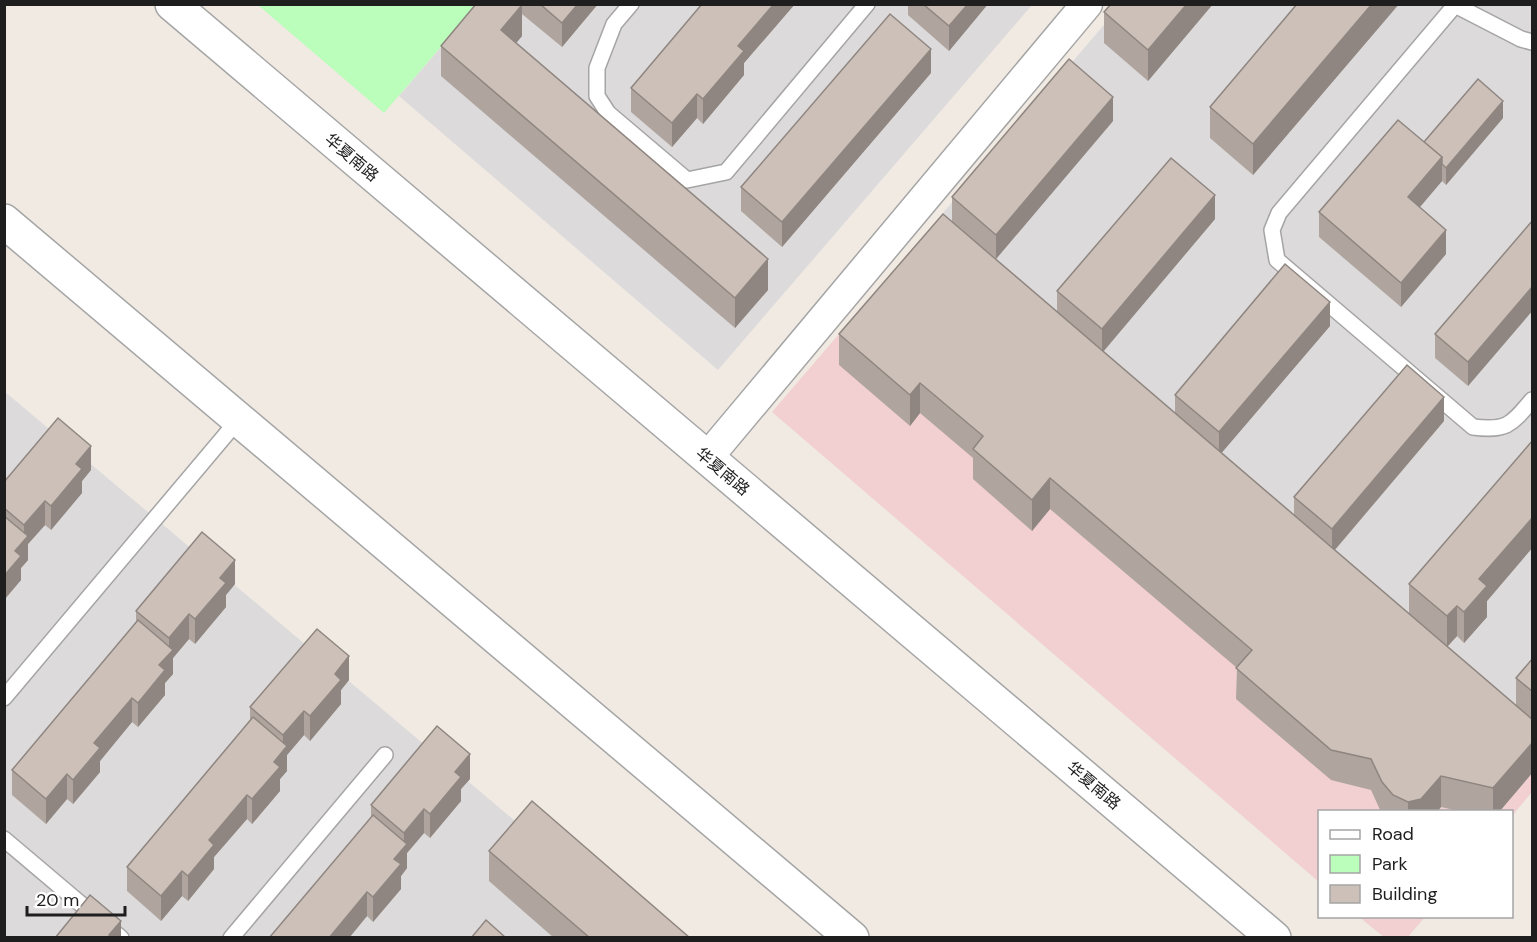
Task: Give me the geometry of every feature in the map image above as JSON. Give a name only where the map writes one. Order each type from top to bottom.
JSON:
[{"type":"street","name":"华夏南路","points":[[172,4],[1274,938]]},
{"type":"street","points":[[707,458],[1087,4]]},
{"type":"street","points":[[4,221],[852,938]]},
{"type":"lane","points":[[631,4],[614,24],[597,68],[597,96],[608,113],[687,180],[726,172],[867,4]]},
{"type":"lane","points":[[1533,42],[1521,39],[1456,5],[1279,213],[1272,230],[1276,260],[1473,427],[1495,429],[1512,422],[1533,400]]},
{"type":"lane","points":[[4,698],[239,419]]},
{"type":"lane","points":[[231,938],[385,755]]},
{"type":"lane","points":[[4,839],[121,938]]},
{"type":"shaded area","points":[[477,5],[1032,5],[718,370],[399,96]]},
{"type":"shaded area","points":[[1121,5],[1532,5],[1532,731],[937,220]]},
{"type":"shaded area","points":[[937,220],[1532,731],[1532,792],[1513,815],[1513,810],[1318,810],[1318,881],[772,412]]},
{"type":"shaded area","points":[[4,391],[508,815],[654,937],[5,937]]},
{"type":"shaded area","points":[[1360,918],[1424,918],[1407,938],[1384,937]]},
{"type":"green space","points":[[258,5],[477,5],[384,113]]},
{"type":"building","points":[[476,4],[522,5],[501,30],[768,259],[735,298],[441,46]]},
{"type":"building","points":[[540,4],[578,4],[562,23]]},
{"type":"building","points":[[702,4],[774,4],[738,46],[744,51],[703,99],[697,94],[672,123],[631,88]]},
{"type":"building","points":[[923,4],[968,4],[949,26]]},
{"type":"building","points":[[1111,4],[1187,4],[1148,50],[1104,12]]},
{"type":"building","points":[[1297,4],[1372,4],[1253,144],[1210,107]]},
{"type":"building","points":[[890,14],[931,49],[782,222],[741,187]]},
{"type":"building","points":[[1069,59],[1113,97],[996,235],[952,197]]},
{"type":"building","points":[[1478,79],[1503,101],[1446,168],[1442,164],[1442,157],[1424,142]]},
{"type":"building","points":[[1398,120],[1442,157],[1408,197],[1446,230],[1401,283],[1319,212]]},
{"type":"building","points":[[1171,158],[1215,195],[1102,329],[1057,291]]},
{"type":"building","points":[[943,214],[1533,720],[1533,742],[1493,788],[1441,776],[1421,799],[1408,802],[1393,795],[1382,782],[1371,759],[1331,750],[1236,668],[1252,650],[1050,478],[1032,500],[973,449],[983,436],[920,383],[910,395],[839,334]]},
{"type":"building","points":[[1533,220],[1533,286],[1468,362],[1435,334]]},
{"type":"building","points":[[1285,264],[1330,302],[1219,432],[1175,395]]},
{"type":"building","points":[[1407,365],[1444,397],[1332,529],[1294,497]]},
{"type":"building","points":[[58,418],[91,446],[76,464],[82,469],[51,506],[45,501],[24,525],[4,508],[4,482]]},
{"type":"building","points":[[1533,440],[1533,517],[1479,579],[1487,586],[1464,612],[1457,606],[1447,616],[1409,584]]},
{"type":"building","points":[[4,516],[28,536],[15,551],[21,556],[4,576]]},
{"type":"building","points":[[202,532],[235,560],[220,578],[226,583],[195,619],[189,614],[169,638],[136,611]]},
{"type":"building","points":[[138,620],[173,650],[159,665],[165,670],[138,703],[132,698],[94,743],[100,748],[73,780],[67,774],[46,799],[12,770]]},
{"type":"building","points":[[317,629],[349,656],[335,674],[341,680],[310,716],[304,711],[283,735],[250,707]]},
{"type":"building","points":[[1533,658],[1533,692],[1516,678]]},
{"type":"building","points":[[253,717],[287,746],[274,762],[280,767],[252,799],[247,795],[209,840],[214,845],[188,876],[182,871],[161,896],[127,867]]},
{"type":"building","points":[[437,726],[470,754],[455,772],[461,777],[430,814],[424,809],[404,833],[371,805]]},
{"type":"building","points":[[532,801],[690,938],[590,938],[489,851]]},
{"type":"building","points":[[373,815],[407,844],[394,859],[401,864],[373,897],[367,892],[329,938],[269,938]]},
{"type":"building","points":[[90,895],[121,921],[109,935],[112,938],[55,938]]},
{"type":"building","points":[[486,920],[506,938],[471,938]]}]
